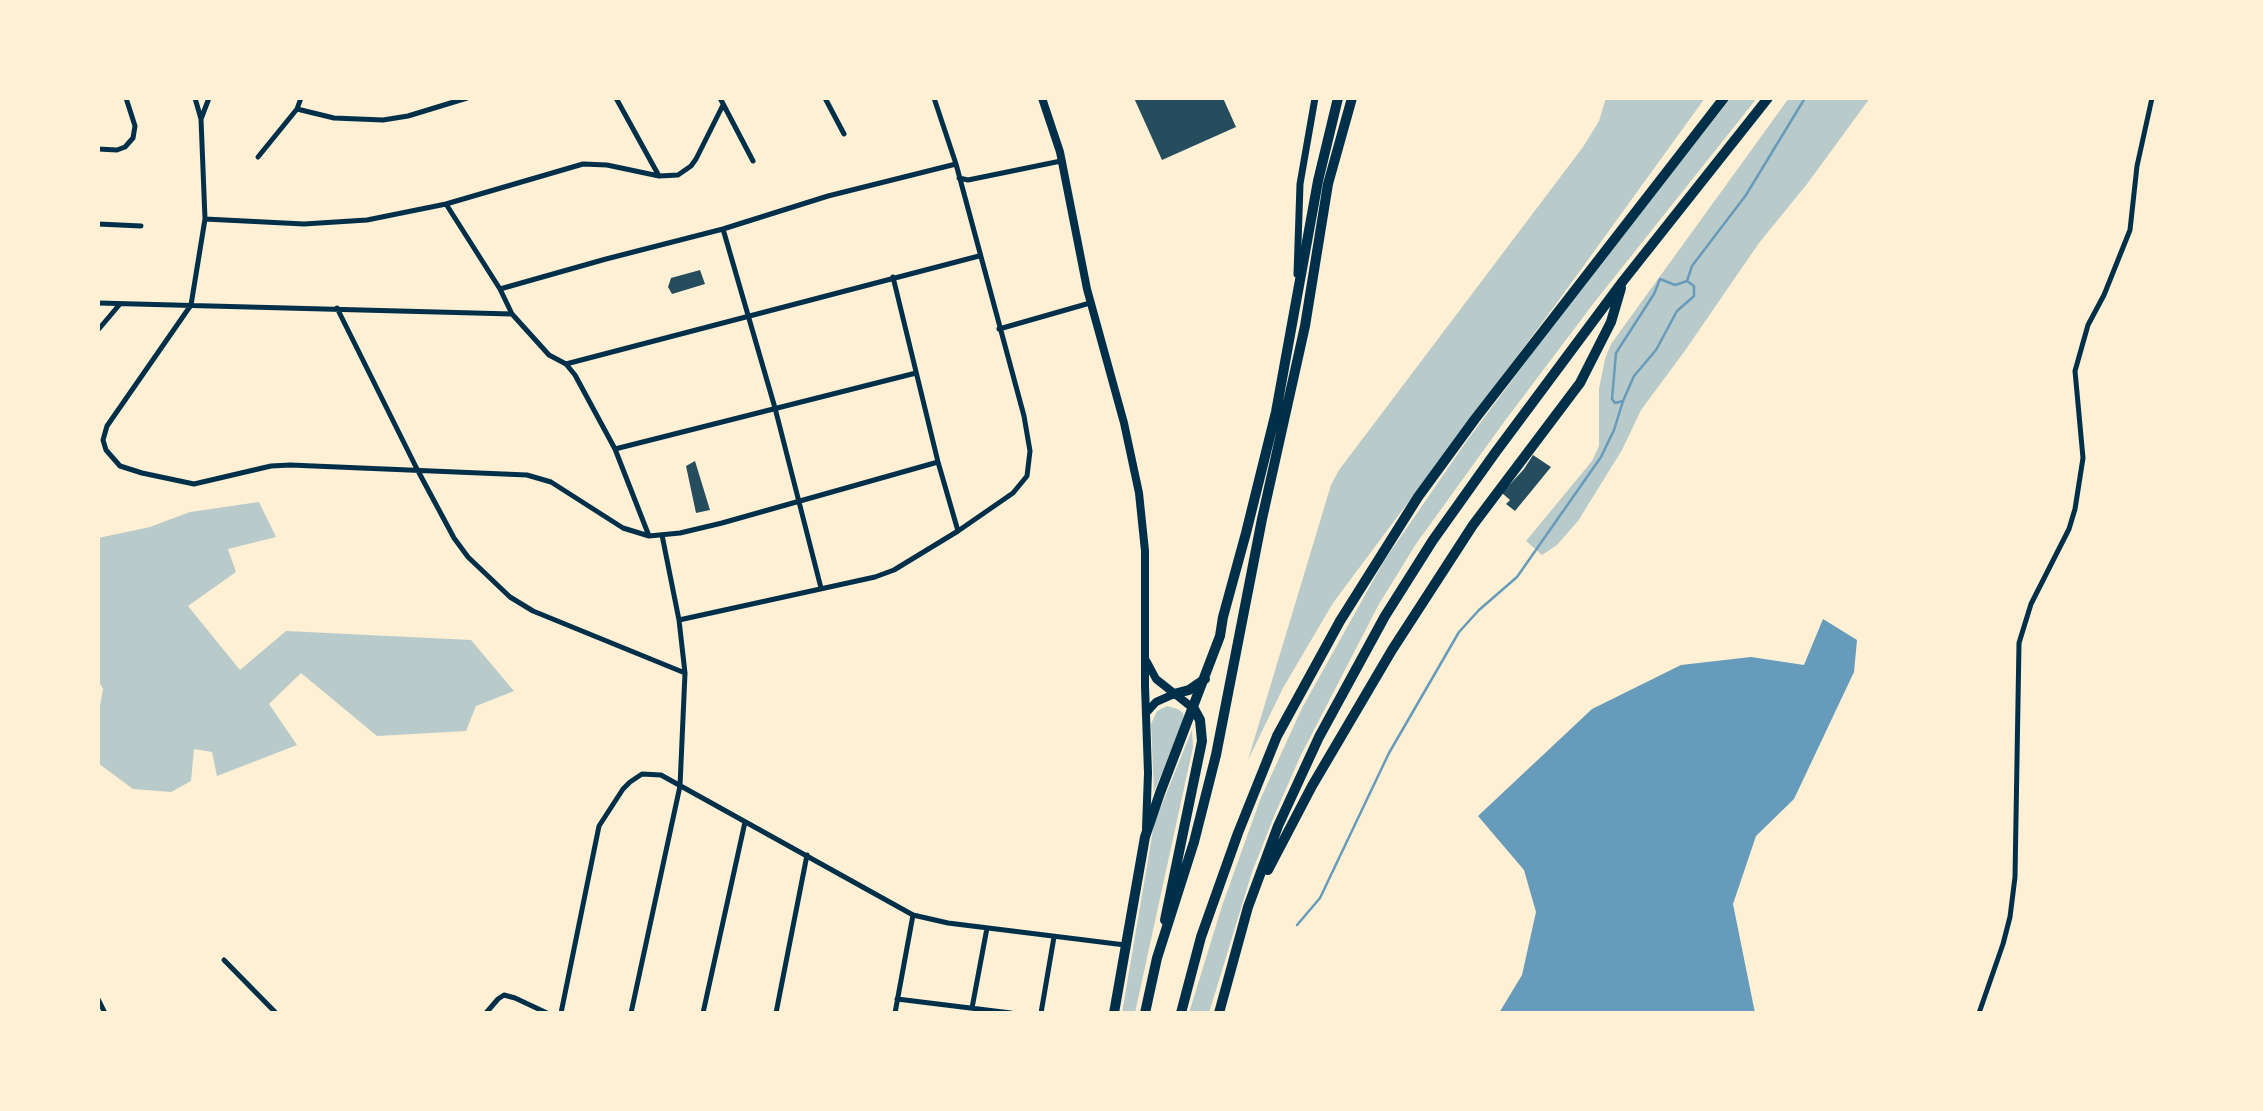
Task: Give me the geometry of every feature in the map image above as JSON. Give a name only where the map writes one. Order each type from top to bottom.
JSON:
[{"type":"highway","points":[[1114,1013],[1145,837],[1220,636],[1247,533],[1276,412],[1318,181],[1338,98]]},
{"type":"highway","points":[[1157,958],[1190,855],[1216,755],[1262,519],[1305,326],[1328,184],[1352,98]]},
{"type":"highway","points":[[1181,1013],[1201,936],[1238,832],[1277,736],[1340,621],[1404,519],[1475,419],[1724,98]]},
{"type":"highway","points":[[1219,1013],[1248,907],[1278,826],[1297,781],[1385,616],[1433,540],[1487,463],[1623,281],[1768,98]]},
{"type":"highway","points":[[1248,907],[1312,786],[1392,650],[1473,525],[1580,383],[1611,322],[1623,281]]},
{"type":"highway","points":[[1174,694],[1189,690],[1205,678]]},
{"type":"highway","points":[[1145,1013],[1202,741],[1200,720],[1194,709]]},
{"type":"main road","points":[[1042,98],[1050,117],[1090,303],[1124,423],[1139,493],[1145,551],[1144,656],[1148,773],[1145,837]]},
{"type":"main road","points":[[1144,656],[1156,679],[1194,709]]},
{"type":"main road","points":[[1146,713],[1156,702],[1174,694]]},
{"type":"street","points":[[98,149],[117,150],[125,147],[133,138],[135,127],[126,98]]},
{"type":"street","points":[[195,98],[201,119],[205,219],[191,305],[107,426],[103,440],[106,450],[120,466],[194,484],[271,467],[417,470],[539,478],[565,489],[624,528],[649,536],[699,528],[938,463]]},
{"type":"street","points":[[201,119],[209,98]]},
{"type":"street","points":[[258,157],[297,109],[301,98]]},
{"type":"street","points":[[297,109],[334,118],[383,120],[408,116],[467,98]]},
{"type":"street","points":[[616,98],[659,176]]},
{"type":"street","points":[[720,98],[753,161]]},
{"type":"street","points":[[825,98],[844,134]]},
{"type":"street","points":[[679,620],[875,577],[894,570],[958,531],[1022,484],[1029,467],[1030,451],[1024,416],[956,164],[933,98]]},
{"type":"street","points":[[1293,327],[1300,184],[1315,98]]},
{"type":"street","points":[[1979,1013],[2010,918],[2015,877],[2019,643],[2031,604],[2069,529],[2075,509],[2082,457],[2075,370],[2088,325],[2104,295],[2130,230],[2137,166],[2151,98]]},
{"type":"street","points":[[205,219],[304,224],[349,222],[446,204],[583,164],[607,165],[659,176],[678,175],[691,166],[723,105]]},
{"type":"street","points":[[959,178],[968,180],[1061,162]]},
{"type":"street","points":[[500,289],[606,258],[723,229],[828,196],[956,164]]},
{"type":"street","points":[[446,204],[500,289],[512,314],[549,355],[566,364],[575,375],[615,449],[649,536]]},
{"type":"street","points":[[98,224],[141,226]]},
{"type":"street","points":[[723,229],[775,408],[821,588]]},
{"type":"street","points":[[566,364],[979,256]]},
{"type":"street","points":[[892,277],[938,463],[958,531]]},
{"type":"street","points":[[98,303],[512,314]]},
{"type":"street","points":[[999,329],[1090,303]]},
{"type":"street","points":[[98,330],[120,304]]},
{"type":"street","points":[[337,308],[417,470],[454,538],[468,557],[510,597],[533,611],[685,673]]},
{"type":"street","points":[[615,449],[916,373]]},
{"type":"street","points":[[631,1013],[680,786],[685,673],[679,620],[662,535]]},
{"type":"street","points":[[561,1013],[597,838],[604,817],[629,782],[642,774],[661,775],[913,915],[987,928],[1125,944]]},
{"type":"street","points":[[702,1013],[745,822]]},
{"type":"street","points":[[776,1013],[807,855]]},
{"type":"street","points":[[895,1013],[913,915]]},
{"type":"street","points":[[972,1008],[987,928]]},
{"type":"street","points":[[1041,1013],[1054,937]]},
{"type":"street","points":[[224,960],[276,1013]]},
{"type":"street","points":[[486,1013],[504,996],[547,1013]]},
{"type":"street","points":[[98,999],[105,1013]]},
{"type":"street","points":[[898,999],[1012,1013]]},
{"type":"shaded area","points":[[1606,98],[1705,98],[1556,304],[1333,603],[1283,688],[1248,760],[1331,485],[1339,470],[1583,147],[1599,121]]},
{"type":"shaded area","points":[[1731,98],[1757,98],[1593,304],[1504,422],[1416,544],[1379,604],[1300,757],[1275,814],[1252,872],[1209,1013],[1189,1013],[1222,906],[1260,800],[1302,708],[1384,561],[1466,442],[1577,293]]},
{"type":"shaded area","points":[[1789,98],[1870,98],[1807,184],[1759,243],[1641,410],[1622,450],[1578,521],[1557,545],[1542,555],[1526,541],[1592,461],[1599,446],[1599,389],[1611,344]]},
{"type":"shaded area","points":[[259,502],[276,537],[228,549],[236,572],[188,606],[240,670],[286,631],[471,640],[514,691],[476,706],[466,731],[377,736],[301,673],[269,704],[297,745],[217,776],[212,752],[194,749],[191,781],[171,792],[133,789],[98,763],[98,717],[103,689],[98,680],[98,538],[150,527],[190,512]]},
{"type":"shaded area","points":[[1167,706],[1178,709],[1183,713],[1184,719],[1154,792],[1151,724],[1157,711]]},
{"type":"shaded area","points":[[1192,730],[1193,747],[1135,1013],[1122,1013],[1154,824]]},
{"type":"water","points":[[1823,619],[1857,640],[1854,672],[1794,799],[1756,836],[1733,904],[1755,1013],[1499,1013],[1522,975],[1536,912],[1524,870],[1478,816],[1592,709],[1681,665],[1751,657],[1804,665]]},
{"type":"building","points":[[1134,98],[1223,98],[1236,127],[1162,160]]},
{"type":"building","points":[[700,270],[705,284],[672,294],[668,287],[671,278]]},
{"type":"building","points":[[1533,455],[1551,467],[1515,511],[1506,504],[1510,500],[1502,493]]},
{"type":"building","points":[[695,461],[710,510],[696,513],[686,466]]},
{"type":"waterway","points":[[1297,925],[1320,898],[1389,753],[1459,632],[1479,610],[1517,577],[1601,457],[1634,376],[1656,350],[1677,311],[1694,296],[1694,286],[1687,281],[1692,266],[1746,195],[1805,98]]},
{"type":"waterway","points":[[1623,401],[1615,403],[1612,399],[1616,353],[1654,294],[1660,279],[1675,285],[1687,281]]}]
